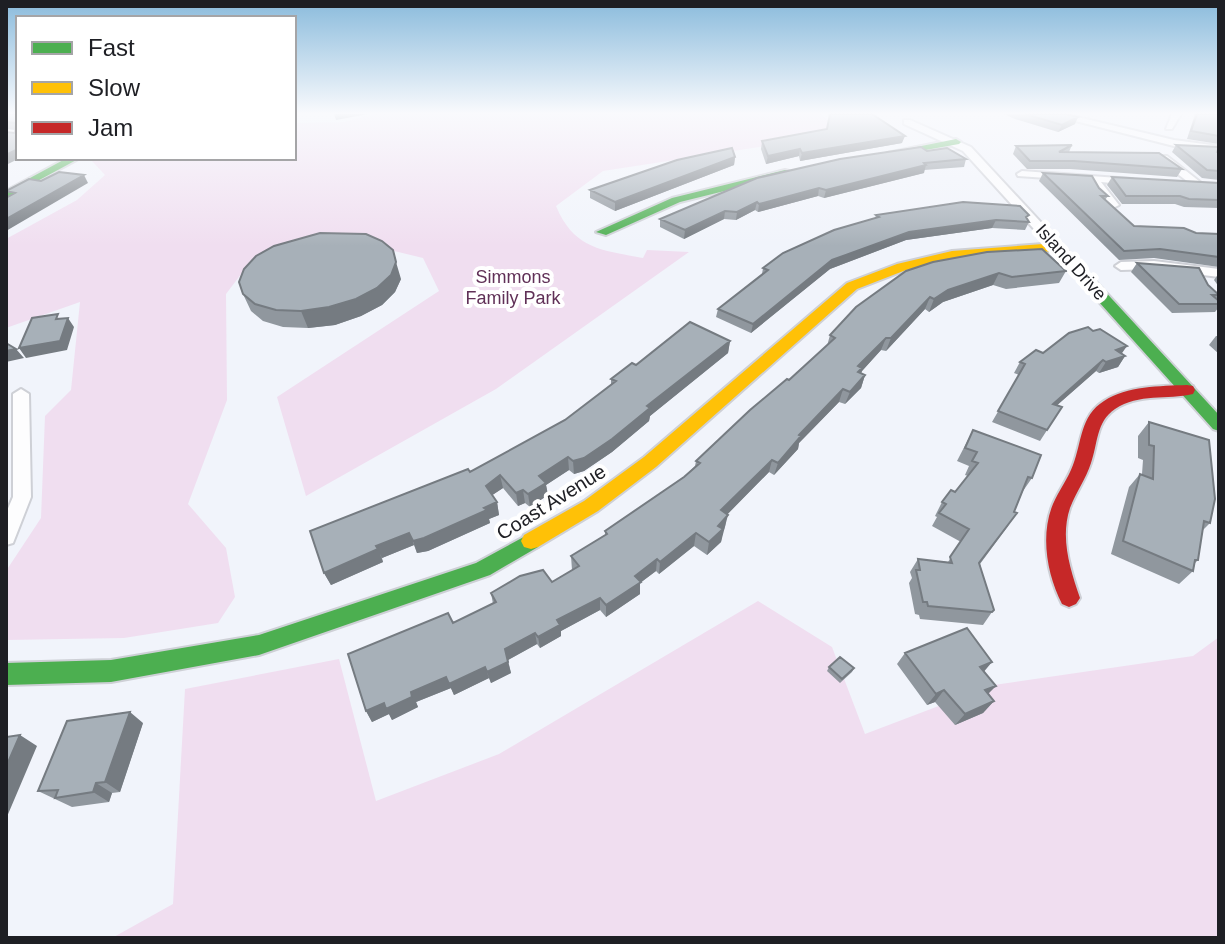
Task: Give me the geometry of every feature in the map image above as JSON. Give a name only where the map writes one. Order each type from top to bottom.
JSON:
[{"type":"street","name":"Island Drive","points":[[975,158],[1219,425]]},
{"type":"street","points":[[1163,158],[1204,185],[1178,185]]},
{"type":"street","points":[[6,195],[71,160]]},
{"type":"street","points":[[602,232],[676,200],[800,169]]},
{"type":"street","points":[[1022,174],[1143,183]]},
{"type":"street","points":[[1094,178],[1101,193],[1113,205]]},
{"type":"street","name":"Coast Avenue","points":[[6,674],[111,671],[259,645],[483,569],[541,537],[650,462],[852,286],[889,267],[949,252],[1057,247]]},
{"type":"street","points":[[1121,266],[1154,265],[1219,273]]},
{"type":"street","points":[[1200,270],[1211,291]]},
{"type":"street","points":[[1069,598],[1057,553],[1056,520],[1086,457],[1091,424],[1114,403],[1139,393],[1187,390]]},
{"type":"street","points":[[6,537],[22,497],[21,394]]},
{"type":"green space","name":"Simmons Family Park","points":[[687,158],[603,171],[556,206],[571,231],[590,245],[643,258],[647,250],[689,252],[496,389],[306,496],[277,397],[439,291],[423,258],[324,234],[248,265],[226,294],[227,400],[188,504],[226,548],[235,597],[218,623],[124,638],[6,640],[6,571],[41,518],[45,416],[71,390],[80,302],[6,328],[6,239],[77,200],[105,175],[91,160]]},
{"type":"green space","points":[[758,601],[832,647],[865,734],[994,685],[1193,656],[1219,637],[1219,938],[112,938],[173,904],[185,689],[339,659],[376,801],[499,754]]},
{"type":"building","points":[[732,158],[615,202],[590,190],[677,160]]},
{"type":"building","points":[[1027,158],[1166,158],[1182,169],[1074,161],[1030,161]]},
{"type":"building","points":[[1192,158],[1219,158],[1219,171],[1207,170]]},
{"type":"building","points":[[840,159],[966,159],[924,163],[926,165],[826,190],[819,188],[757,202],[737,212],[725,211],[685,230],[660,219],[757,178]]},
{"type":"building","points":[[59,172],[84,175],[6,219],[6,198],[15,193],[6,191],[29,179],[41,181]]},
{"type":"building","points":[[1043,173],[1092,176],[1108,196],[1101,196],[1134,226],[1184,228],[1196,233],[1219,234],[1219,257],[1160,249],[1124,251]]},
{"type":"building","points":[[1112,177],[1219,183],[1219,200],[1126,196]]},
{"type":"building","points":[[963,202],[1020,206],[1029,215],[1026,217],[1029,222],[996,220],[909,232],[832,260],[753,324],[718,309],[768,270],[763,268],[783,253],[834,230],[879,217],[876,215]]},
{"type":"building","points":[[320,233],[366,234],[382,241],[393,250],[396,262],[391,275],[377,288],[356,299],[301,311],[276,310],[255,304],[243,294],[239,282],[244,269],[256,256],[274,246]]},
{"type":"building","points":[[1042,249],[1066,271],[1012,277],[999,273],[948,290],[934,299],[930,297],[891,338],[886,338],[858,366],[862,368],[858,372],[865,375],[850,392],[843,389],[799,435],[778,463],[772,460],[721,510],[728,515],[718,526],[723,529],[709,542],[696,533],[660,562],[657,559],[635,576],[641,582],[606,605],[600,598],[557,620],[560,625],[538,637],[535,633],[505,649],[508,662],[487,672],[485,667],[449,684],[446,677],[411,692],[412,697],[386,709],[384,703],[366,711],[348,654],[448,613],[453,623],[496,602],[491,593],[520,576],[543,570],[552,582],[579,566],[571,556],[607,534],[605,531],[684,477],[700,463],[696,461],[750,410],[835,338],[830,335],[856,307],[906,271],[933,262],[987,252]]},
{"type":"building","points":[[1137,263],[1199,268],[1208,285],[1219,295],[1212,295],[1219,304],[1179,304]]},
{"type":"building","points":[[58,314],[56,319],[68,318],[60,341],[19,348],[32,318]]},
{"type":"building","points":[[690,322],[730,341],[647,406],[650,408],[612,439],[584,458],[573,461],[568,457],[539,476],[546,483],[528,494],[523,490],[516,493],[500,475],[486,486],[497,502],[484,508],[487,510],[424,538],[413,541],[409,533],[324,573],[310,531],[468,469],[470,472],[565,420],[616,381],[611,379],[632,363],[636,365]]},
{"type":"building","points":[[1088,327],[1093,331],[1100,329],[1127,346],[1116,350],[1125,356],[1106,362],[1103,360],[1053,404],[1062,407],[1047,430],[998,411],[1025,364],[1020,362],[1036,350],[1043,353],[1069,333]]},
{"type":"building","points":[[1149,422],[1209,440],[1215,499],[1210,523],[1204,521],[1198,560],[1195,560],[1193,571],[1123,541],[1140,474],[1153,479],[1154,446],[1149,445]]},
{"type":"building","points":[[973,430],[1041,455],[1032,478],[1028,477],[1014,512],[1017,513],[979,563],[994,610],[992,612],[928,606],[927,602],[923,602],[916,570],[920,570],[918,559],[952,563],[950,557],[969,529],[939,513],[946,504],[942,502],[951,490],[955,492],[978,463],[972,461],[977,452],[965,448]]},
{"type":"building","points":[[967,628],[992,662],[980,667],[996,686],[985,690],[994,701],[965,714],[944,690],[936,694],[905,653]]},
{"type":"building","points":[[840,657],[854,668],[842,679],[829,667]]},
{"type":"building","points":[[130,712],[105,782],[96,783],[93,792],[55,798],[58,790],[38,791],[67,721]]},
{"type":"building","points":[[20,735],[6,767],[6,737]]},
{"type":"traffic: fast","points":[[6,195],[71,160]]},
{"type":"traffic: fast","points":[[602,232],[676,200],[785,173]]},
{"type":"traffic: fast","points":[[1095,289],[1219,425]]},
{"type":"traffic: fast","points":[[6,674],[111,671],[259,645],[483,569],[531,541]]},
{"type":"traffic: slow","points":[[531,541],[591,506],[650,462],[852,286],[902,267],[952,255],[1057,247],[1095,289]]},
{"type":"traffic: jam","points":[[1069,598],[1057,553],[1056,531],[1061,508],[1082,464],[1093,423],[1100,412],[1121,399],[1148,392],[1187,390]]}]
